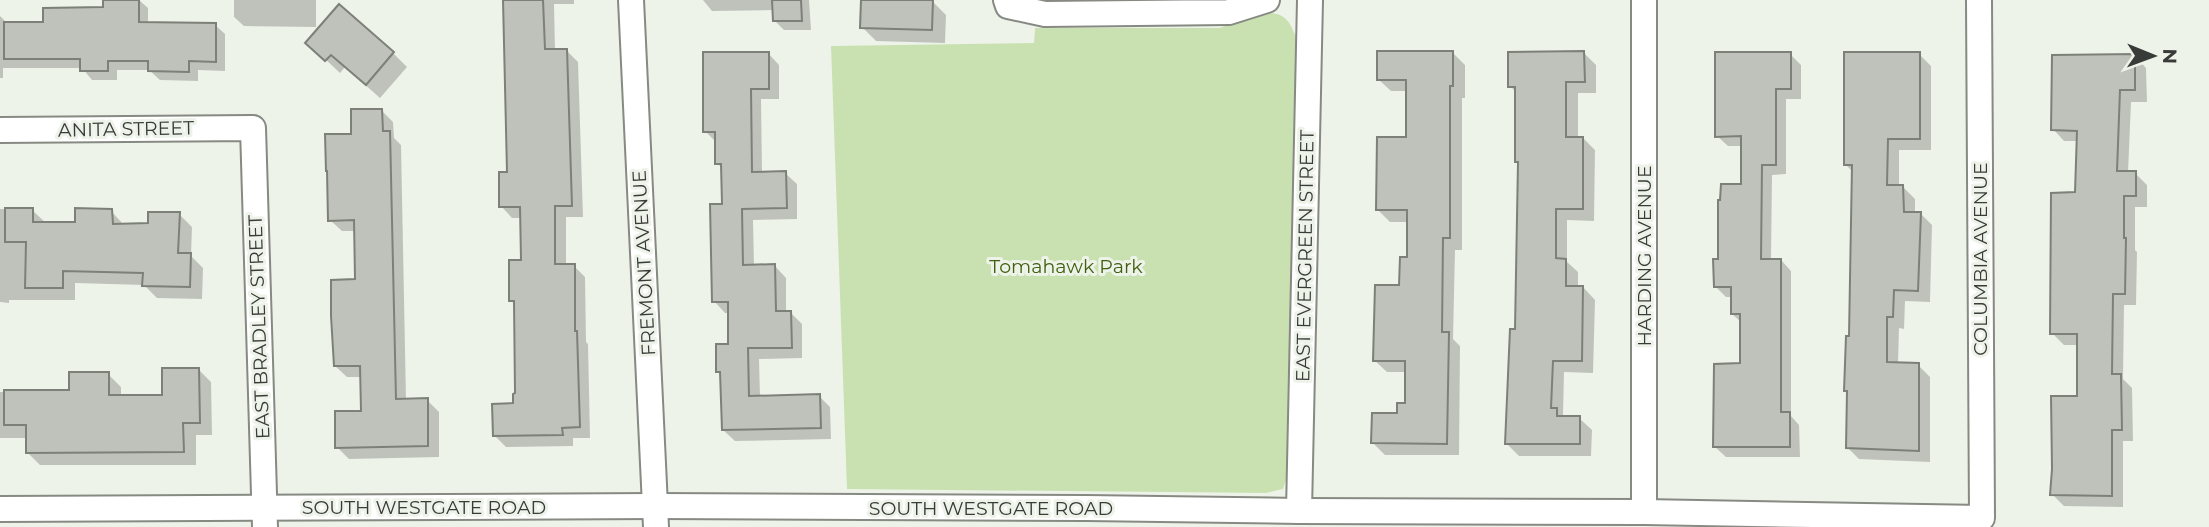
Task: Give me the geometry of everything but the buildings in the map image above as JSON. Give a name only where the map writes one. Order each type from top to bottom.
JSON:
[{"type":"street","name":"FREMONT AVENUE","points":[[631,0],[656,517]]},
{"type":"street","points":[[1006,0],[1008,6],[1045,14],[1229,12],[1267,0]]},
{"type":"street","name":"EAST EVERGREEN STREET","points":[[1299,512],[1310,0]]},
{"type":"street","name":"HARDING AVENUE","points":[[1644,0],[1644,512]]},
{"type":"street","name":"COLUMBIA AVENUE","points":[[1979,0],[1982,518]]},
{"type":"street","name":"ANITA STREET","points":[[0,130],[253,128]]},
{"type":"street","name":"EAST BRADLEY STREET","points":[[253,128],[265,517]]},
{"type":"street","name":"SOUTH WESTGATE ROAD","points":[[0,509],[265,517],[1086,517],[1299,512],[1644,512],[1982,518]]},
{"type":"green space","name":"Tomahawk Park","points":[[1260,13],[1280,15],[1291,26],[1297,40],[1290,468],[1283,489],[1266,493],[847,489],[831,46],[1034,43],[1035,28],[1220,28]]}]
